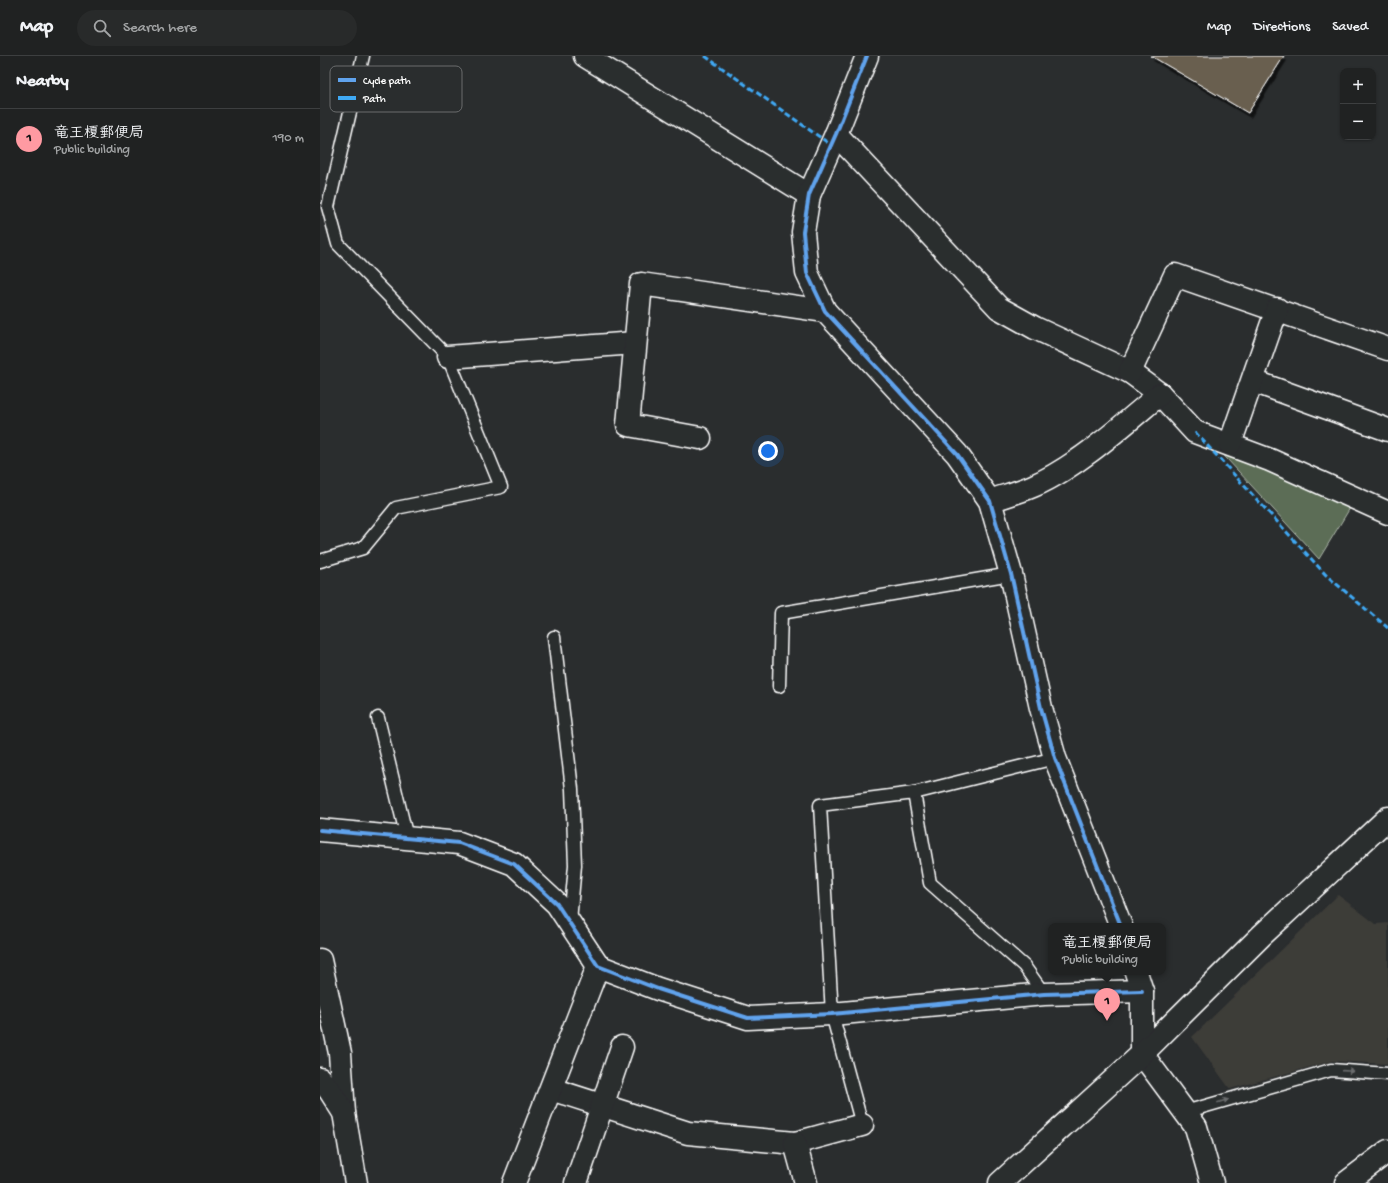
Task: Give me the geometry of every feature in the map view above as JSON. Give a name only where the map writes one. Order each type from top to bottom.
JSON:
[{"type":"street","points":[[585,56],[809,195]]},
{"type":"street","points":[[867,56],[836,134],[809,195],[803,232],[807,273],[825,311],[957,454],[990,501],[1011,574],[1041,708],[1055,758],[1120,923]]},
{"type":"street","points":[[836,134],[1000,308],[1035,328],[1130,372],[1160,394],[1195,432],[1230,444],[1388,514]]},
{"type":"street","points":[[1130,372],[1175,275],[1277,309],[1388,349]]},
{"type":"street","points":[[700,438],[628,425],[641,284],[825,311]]},
{"type":"street","points":[[1230,444],[1253,382],[1277,309]]},
{"type":"street","points":[[448,357],[635,343]]},
{"type":"street","points":[[1253,382],[1388,430]]},
{"type":"street","points":[[990,501],[1034,485],[1068,466],[1120,428],[1160,394]]},
{"type":"street","points":[[1000,1183],[1142,1054],[1261,936],[1388,818]]},
{"type":"street","points":[[320,830],[458,843],[514,864],[557,904],[598,966],[658,989],[748,1018],[832,1014],[1044,994],[1139,982],[1142,1054],[1196,1127],[1212,1183]]},
{"type":"street","points":[[320,960],[340,1053],[344,1113],[356,1183]]},
{"type":"street","points":[[514,1183],[598,966]]},
{"type":"street","points":[[576,1183],[622,1047]]},
{"type":"street","points":[[320,1079],[330,1091],[344,1113]]},
{"type":"street","points":[[551,1089],[688,1133],[795,1143],[862,1125]]},
{"type":"street","points":[[795,1143],[806,1183]]},
{"type":"street","points":[[1346,1183],[1388,1151]]},
{"type":"lane","points":[[361,66],[363,56]]},
{"type":"lane","points":[[320,561],[363,548],[396,508],[501,487],[448,357],[338,244],[328,207],[350,112]]},
{"type":"lane","points":[[779,686],[781,613],[1011,574]]},
{"type":"lane","points":[[554,636],[572,789],[575,865],[570,924]]},
{"type":"lane","points":[[378,718],[407,838]]},
{"type":"lane","points":[[862,1125],[832,1014],[820,805],[914,794],[1055,758]]},
{"type":"lane","points":[[914,794],[930,883],[1024,966],[1044,994]]},
{"type":"lane","points":[[1185,1112],[1331,1070],[1388,1074]]},
{"type":"shaded area","points":[[1338,895],[1376,924],[1388,923],[1388,1064],[1332,1061],[1230,1089],[1192,1037]]},
{"type":"green space","points":[[1216,447],[1350,508],[1319,559]]},
{"type":"building","points":[[1151,56],[1284,56],[1248,113]]},
{"type":"marked path","points":[[705,56],[831,145]]},
{"type":"marked path","points":[[1195,432],[1326,575],[1388,628]]},
{"type":"cycle path","points":[[867,56],[836,134],[809,195],[803,232],[807,273],[825,311],[957,454],[990,501],[1011,574],[1041,708],[1055,758],[1120,923]]},
{"type":"cycle path","points":[[320,830],[459,843],[514,864],[557,904],[598,966],[658,989],[748,1018],[832,1014],[1044,994],[1142,991]]},
{"type":"place","name":"竜王榎郵便局","points":[[1107,1021]]}]
